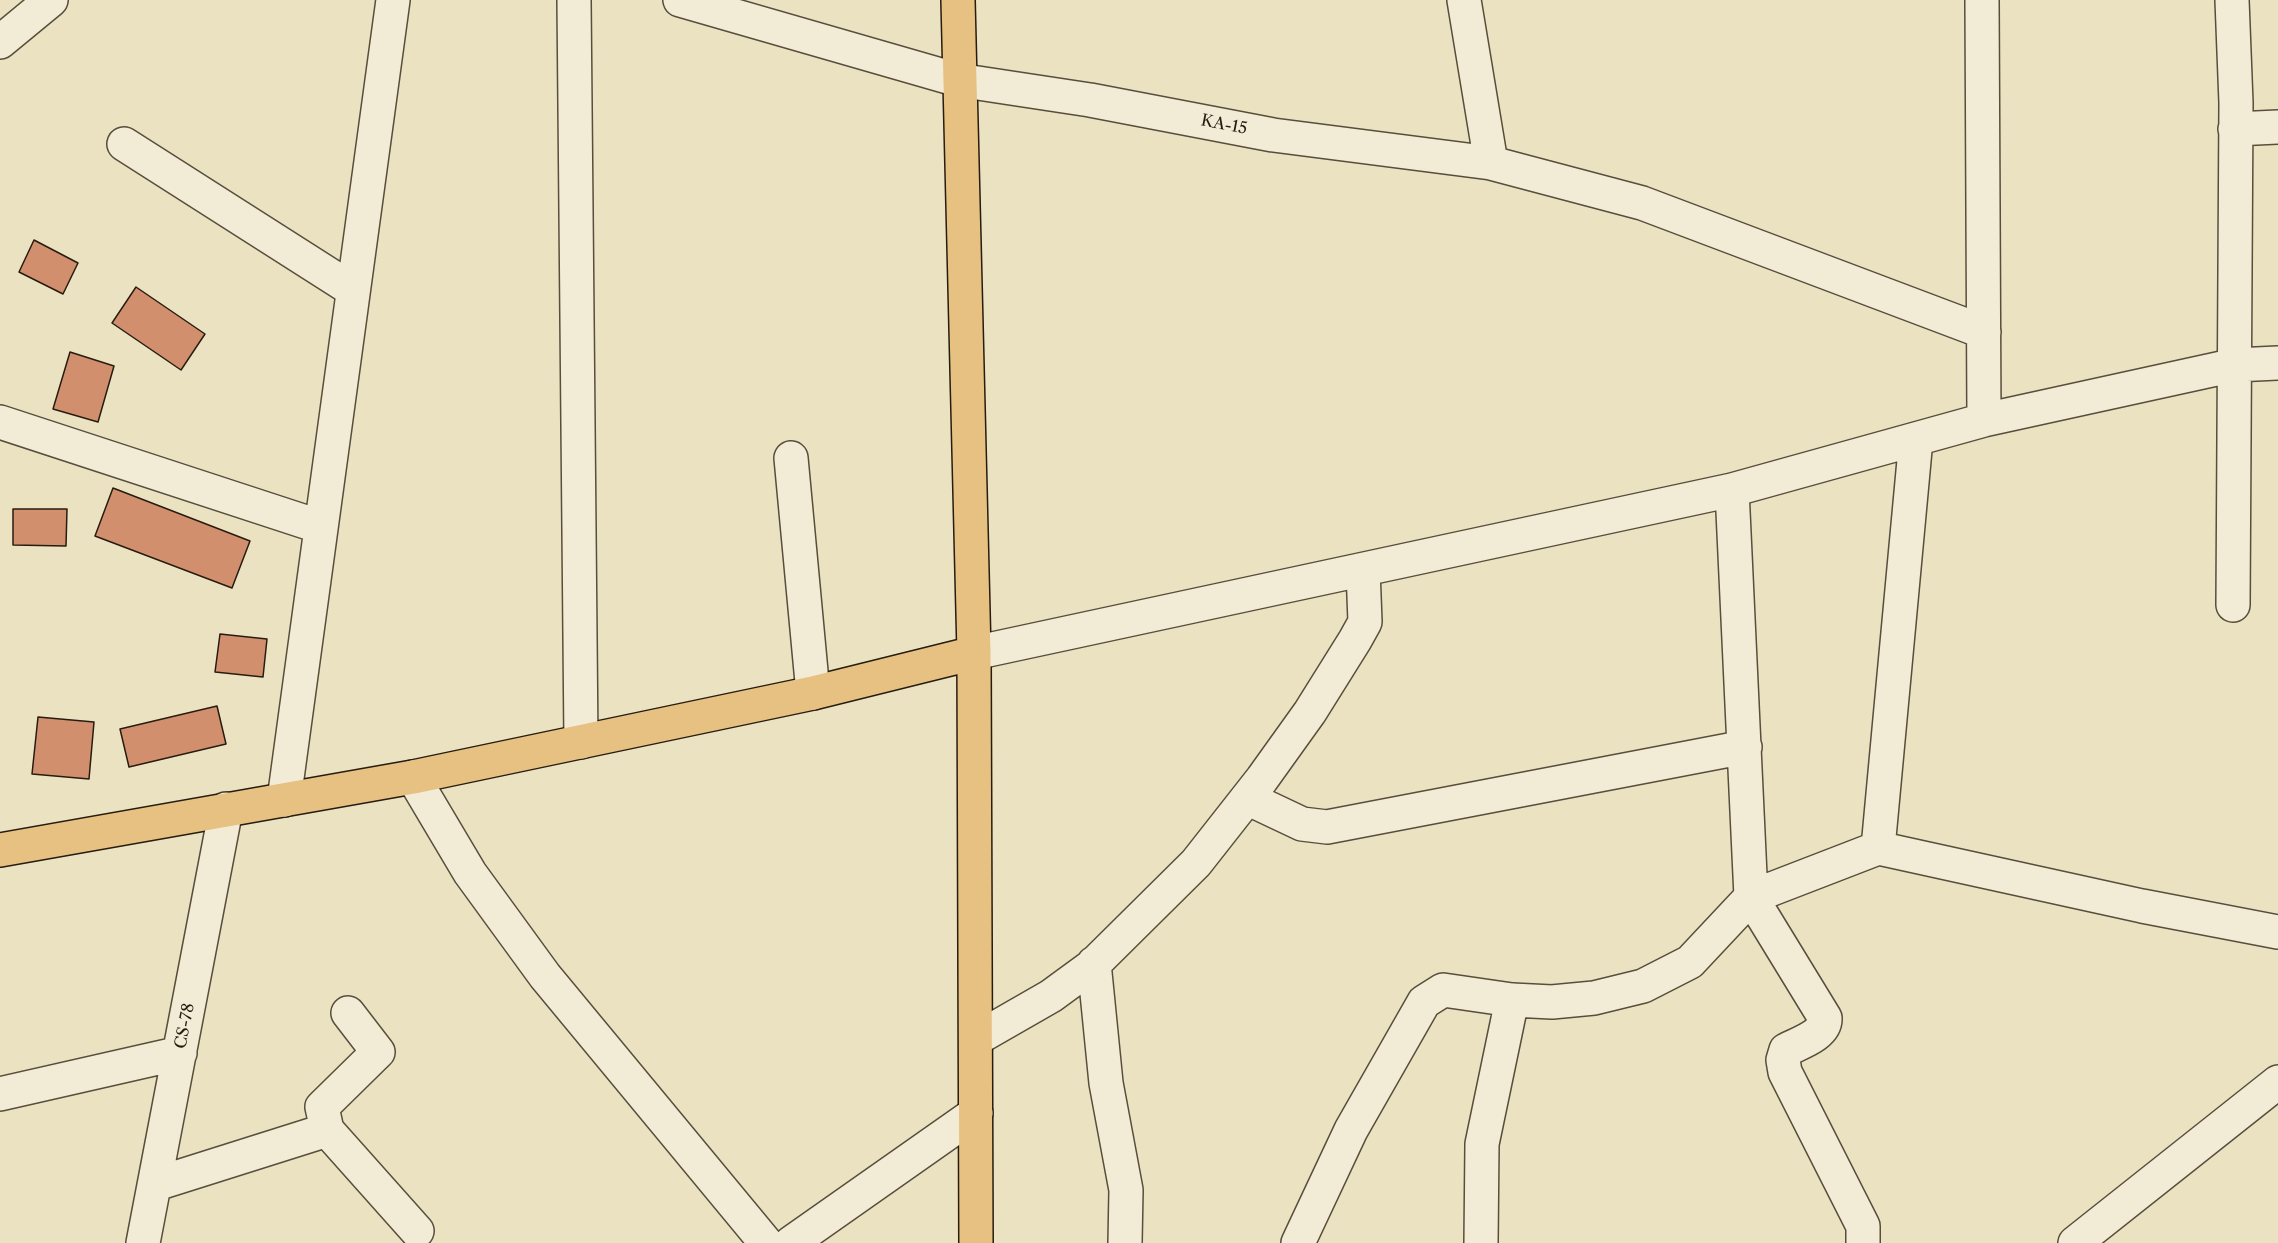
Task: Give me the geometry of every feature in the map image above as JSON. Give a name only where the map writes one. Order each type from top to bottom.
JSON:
[{"type":"main road","points":[[958,0],[958,80],[974,653],[976,1243]]},
{"type":"main road","points":[[0,850],[413,777],[813,693],[974,653]]},
{"type":"street","points":[[0,42],[51,0]]},
{"type":"street","points":[[284,801],[393,0]]},
{"type":"street","points":[[574,0],[581,742]]},
{"type":"street","name":"KA-15","points":[[680,0],[958,80],[1090,100],[1273,135],[1491,163],[1642,203],[1984,332]]},
{"type":"street","points":[[1464,0],[1491,163]]},
{"type":"street","points":[[1982,0],[1984,420]]},
{"type":"street","points":[[2232,0],[2235,129],[2233,605]]},
{"type":"street","points":[[2235,129],[2278,127]]},
{"type":"street","points":[[124,144],[353,290]]},
{"type":"street","points":[[974,653],[1732,490],[1984,420],[2235,366],[2278,363]]},
{"type":"street","points":[[0,422],[321,527]]},
{"type":"street","points":[[1878,848],[1916,439]]},
{"type":"street","points":[[791,458],[813,693]]},
{"type":"street","points":[[1732,490],[1751,897],[1825,1018],[1822,1031],[1786,1050],[1785,1072],[1863,1226],[1863,1243]]},
{"type":"street","points":[[976,1040],[1051,996],[1094,963],[1196,863],[1310,712],[1346,656],[1365,622],[1363,570]]},
{"type":"street","points":[[1247,798],[1302,824],[1327,827],[1745,747]]},
{"type":"street","points":[[413,777],[470,873],[545,976],[766,1243]]},
{"type":"street","name":"CS-78","points":[[143,1243],[226,809]]},
{"type":"street","points":[[1298,1243],[1351,1130],[1424,1002],[1443,990],[1512,1000],[1552,1002],[1594,998],[1643,987],[1690,962],[1751,897],[1878,848],[2142,906],[2278,932]]},
{"type":"street","points":[[1094,963],[1106,1083],[1126,1190],[1125,1243]]},
{"type":"street","points":[[1481,1243],[1482,1144],[1512,1000]]},
{"type":"street","points":[[348,1013],[378,1052],[322,1107],[327,1131],[417,1231]]},
{"type":"street","points":[[0,1094],[180,1053]]},
{"type":"street","points":[[2075,1243],[2278,1082]]},
{"type":"street","points":[[791,1243],[976,1113]]},
{"type":"street","points":[[156,1184],[327,1131]]},
{"type":"building","points":[[34,240],[78,263],[63,294],[19,272]]},
{"type":"building","points":[[136,287],[205,334],[181,370],[112,323]]},
{"type":"building","points":[[70,352],[114,366],[98,422],[53,409]]},
{"type":"building","points":[[113,488],[250,541],[232,588],[95,536]]},
{"type":"building","points":[[13,509],[67,509],[66,546],[13,545]]},
{"type":"building","points":[[220,634],[267,639],[263,677],[215,672]]},
{"type":"building","points":[[217,706],[226,744],[129,767],[120,729]]},
{"type":"building","points":[[38,717],[94,722],[89,779],[32,774]]}]
